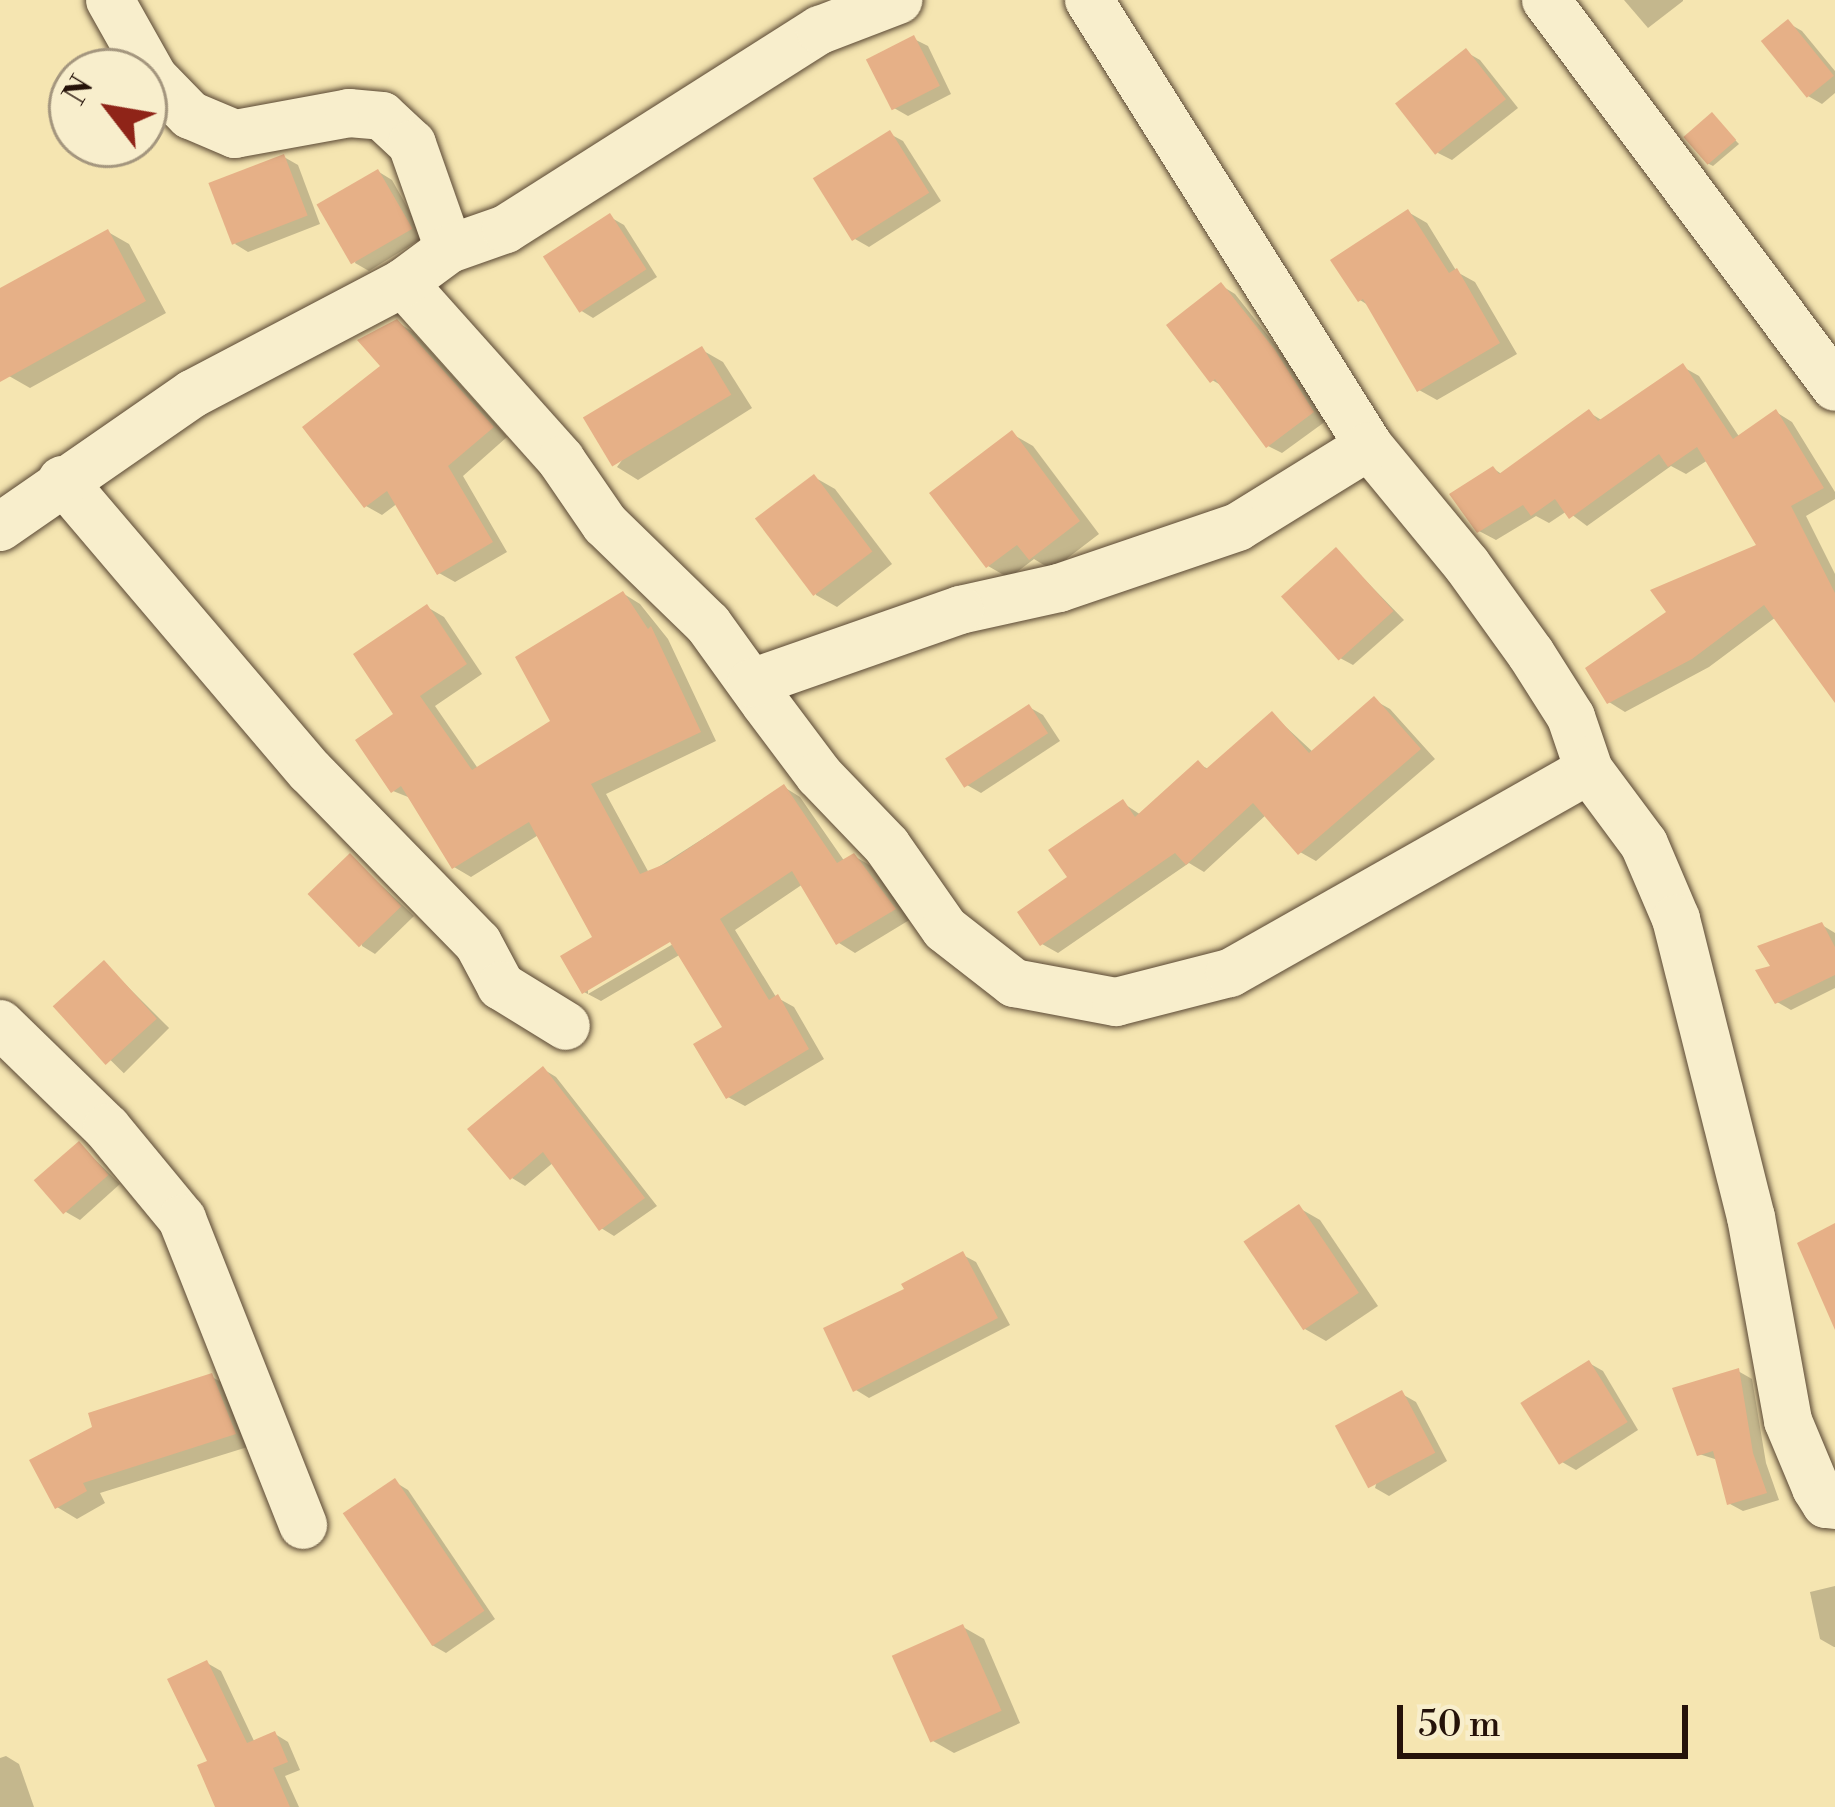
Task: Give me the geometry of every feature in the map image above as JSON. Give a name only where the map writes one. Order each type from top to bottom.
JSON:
[{"type":"street","points":[[110,0],[154,78],[190,115],[235,134],[349,113],[382,116],[412,144],[448,249]]},
{"type":"street","points":[[0,527],[192,394],[404,283],[448,249],[506,229],[820,30],[898,0]]},
{"type":"street","points":[[1089,0],[1369,446],[1467,565],[1531,654],[1571,717],[1589,770],[1645,844],[1676,919],[1699,997],[1703,1043],[1742,1176],[1788,1421],[1816,1488],[1826,1504],[1835,1504]]},
{"type":"street","points":[[1546,0],[1835,386]]},
{"type":"street","points":[[404,283],[561,460],[605,524],[708,624],[819,776],[887,846],[945,929],[1013,983],[1116,1002],[1230,973],[1589,770]]},
{"type":"street","points":[[751,683],[960,610],[1059,588],[1238,526],[1369,446]]},
{"type":"street","points":[[62,480],[310,771],[478,943],[501,986],[566,1026]]},
{"type":"street","points":[[0,1024],[106,1128],[182,1219],[200,1253],[302,1525]]},
{"type":"building","points":[[1788,19],[1834,76],[1807,98],[1761,41]]},
{"type":"building","points":[[914,35],[940,86],[892,110],[866,60]]},
{"type":"building","points":[[1466,48],[1506,99],[1435,155],[1395,103]]},
{"type":"building","points":[[1712,112],[1736,140],[1708,165],[1683,137]]},
{"type":"building","points":[[890,130],[929,193],[852,241],[813,178]]},
{"type":"building","points":[[284,154],[308,216],[232,245],[208,183]]},
{"type":"building","points":[[378,169],[413,229],[351,264],[317,204]]},
{"type":"building","points":[[1408,209],[1449,273],[1457,268],[1500,343],[1417,392],[1363,299],[1358,302],[1330,260]]},
{"type":"building","points":[[610,213],[646,269],[579,313],[543,257]]},
{"type":"building","points":[[108,229],[146,301],[0,382],[0,288]]},
{"type":"building","points":[[1221,282],[1275,350],[1314,412],[1266,448],[1215,379],[1210,383],[1166,325]]},
{"type":"building","points":[[397,319],[494,427],[448,466],[493,542],[437,575],[387,491],[364,508],[302,427],[380,366],[357,340]]},
{"type":"building","points":[[702,346],[731,395],[612,466],[583,418]]},
{"type":"building","points":[[1683,363],[1733,439],[1776,409],[1824,488],[1791,506],[1835,593],[1835,703],[1764,605],[1692,659],[1607,704],[1585,668],[1666,612],[1650,590],[1756,545],[1697,447],[1668,467],[1659,454],[1569,519],[1555,499],[1531,516],[1523,505],[1477,533],[1449,494],[1493,466],[1499,474],[1589,409],[1598,421]]},
{"type":"building","points":[[1012,430],[1080,521],[1029,560],[1017,545],[986,568],[929,493]]},
{"type":"building","points":[[814,474],[872,551],[813,596],[755,519]]},
{"type":"building","points":[[1336,547],[1394,611],[1339,660],[1281,597]]},
{"type":"building","points":[[623,591],[648,629],[651,626],[701,732],[591,784],[640,874],[667,863],[784,784],[837,863],[854,853],[896,909],[836,945],[792,871],[720,919],[769,1000],[778,994],[809,1049],[726,1099],[693,1044],[722,1027],[670,942],[582,994],[560,956],[592,937],[529,822],[452,869],[401,786],[391,793],[355,740],[393,714],[353,654],[427,604],[467,664],[420,696],[472,770],[550,721],[515,657]]},
{"type":"building","points":[[1374,696],[1421,749],[1298,855],[1253,803],[1186,865],[1175,853],[1040,946],[1017,912],[1067,877],[1048,850],[1123,799],[1135,817],[1198,760],[1206,769],[1272,711],[1309,753]]},
{"type":"building","points":[[1029,704],[1048,733],[964,788],[945,758]]},
{"type":"building","points":[[350,853],[401,906],[359,947],[308,894]]},
{"type":"building","points":[[1822,922],[1835,947],[1835,975],[1775,1004],[1755,970],[1770,966],[1757,946]]},
{"type":"building","points":[[104,960],[157,1019],[106,1065],[53,1006]]},
{"type":"building","points":[[543,1066],[645,1198],[599,1231],[543,1152],[510,1180],[467,1129]]},
{"type":"building","points":[[79,1141],[109,1175],[63,1214],[34,1180]]},
{"type":"building","points":[[1299,1204],[1359,1293],[1303,1330],[1243,1241]]},
{"type":"building","points":[[1835,1223],[1835,1330],[1797,1243]]},
{"type":"building","points":[[963,1251],[998,1318],[853,1392],[823,1328],[904,1289],[901,1284]]},
{"type":"building","points":[[1589,1360],[1628,1422],[1559,1465],[1520,1403]]},
{"type":"building","points":[[1739,1368],[1753,1453],[1767,1493],[1727,1505],[1713,1451],[1697,1456],[1672,1388]]},
{"type":"building","points":[[212,1373],[236,1434],[83,1483],[87,1491],[55,1509],[29,1460],[92,1427],[88,1413]]},
{"type":"building","points":[[1402,1390],[1435,1453],[1368,1488],[1335,1426]]},
{"type":"building","points":[[395,1478],[484,1611],[432,1646],[343,1513]]},
{"type":"building","points":[[963,1624],[1002,1711],[930,1743],[892,1656]]},
{"type":"building","points":[[207,1660],[247,1743],[275,1731],[288,1762],[273,1768],[290,1807],[215,1807],[197,1765],[207,1761],[167,1679]]}]
